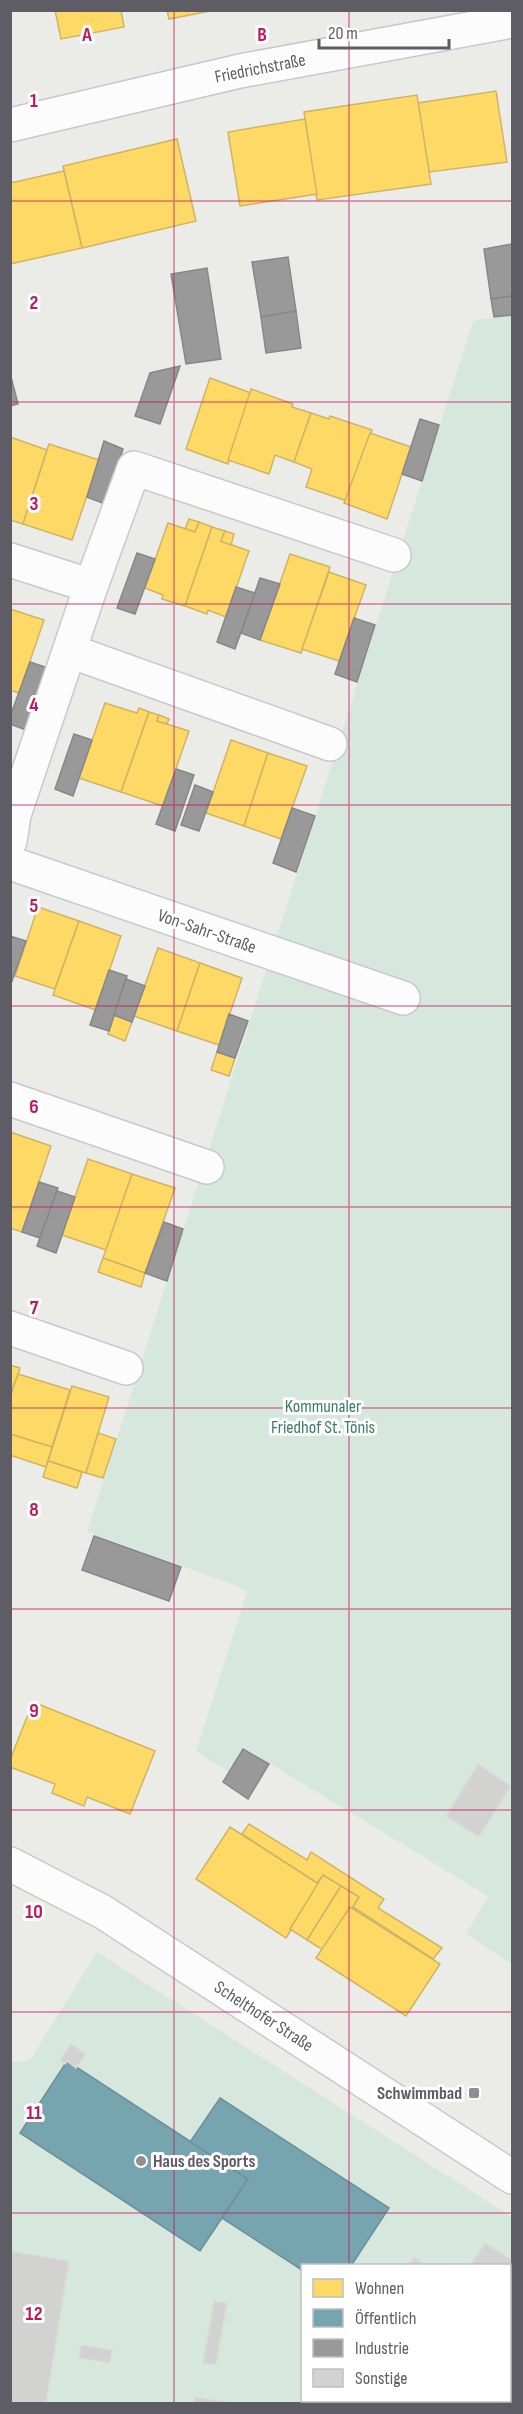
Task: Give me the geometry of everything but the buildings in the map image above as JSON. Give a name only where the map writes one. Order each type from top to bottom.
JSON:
[{"type":"street","name":"Friedrichstraße","points":[[10,125],[240,71],[513,21]]},
{"type":"street","points":[[10,841],[14,815],[91,586],[134,468],[394,555]]},
{"type":"street","points":[[10,560],[91,586]]},
{"type":"street","points":[[70,651],[330,744]]},
{"type":"street","name":"Von-Sahr-Straße","points":[[10,863],[403,998]]},
{"type":"street","points":[[10,1099],[207,1167]]},
{"type":"street","points":[[10,1328],[126,1368]]},
{"type":"street","name":"Schelthofer Straße","points":[[10,1864],[103,1912],[513,2177]]},
{"type":"green space","name":"Kommunaler Friedhof St. Tönis","points":[[512,315],[512,1964],[466,1934],[488,1896],[244,1748],[228,1772],[196,1751],[247,1592],[229,1583],[87,1532],[473,321]]},
{"type":"green space","points":[[97,1952],[512,2217],[512,2403],[11,2403],[10,2063],[30,2060]]},
{"type":"place","name":"Schwimmbad","points":[[474,2093]]},
{"type":"place","name":"Haus des Sports","points":[[141,2161]]}]
